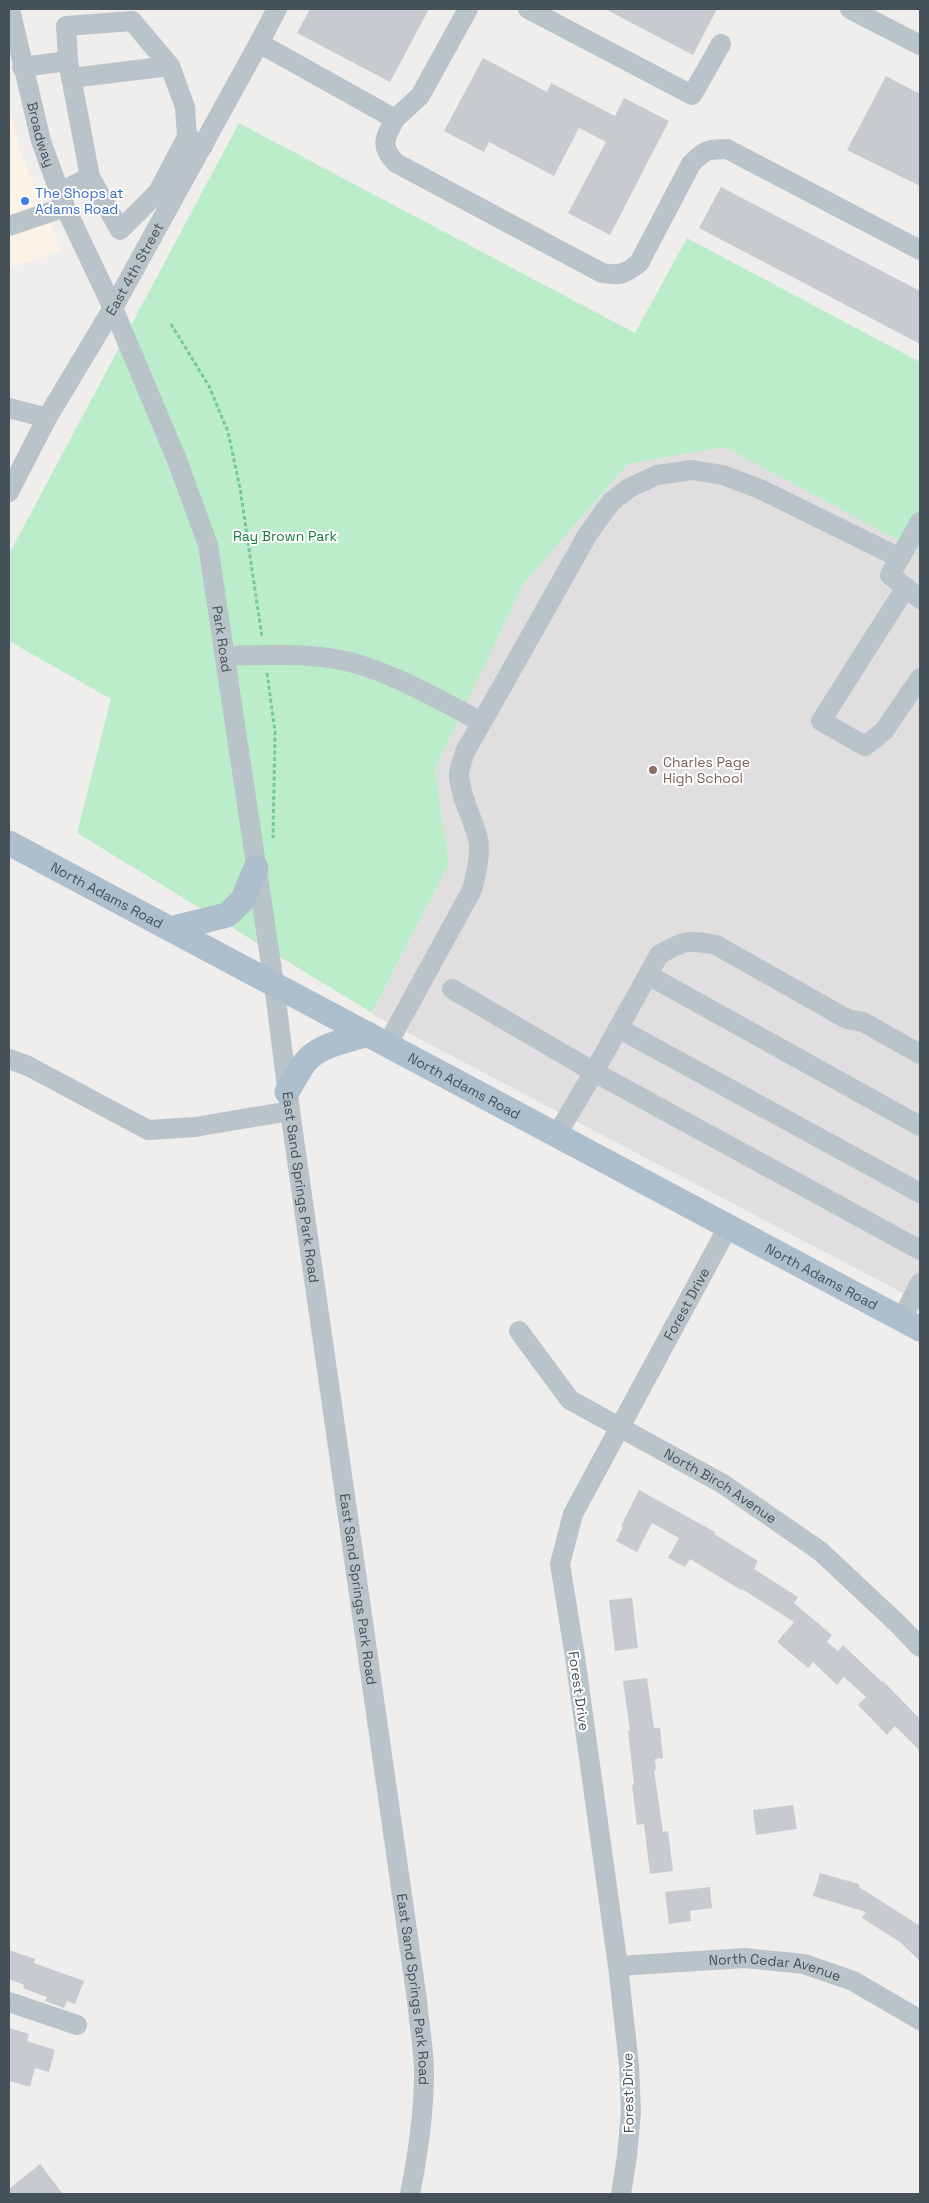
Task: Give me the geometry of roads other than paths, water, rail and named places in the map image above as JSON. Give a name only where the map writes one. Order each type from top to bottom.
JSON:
[{"type":"main road","name":"North Adams Road","points":[[9,842],[911,1324]]},
{"type":"main road","points":[[170,929],[227,915],[242,901],[256,868]]},
{"type":"main road","points":[[288,1102],[303,1065],[315,1054],[324,1048],[377,1039]]},
{"type":"street","name":"Broadway","points":[[10,9],[18,73],[62,200],[113,308]]},
{"type":"street","name":"East 4th Street","points":[[9,492],[47,418],[113,308],[195,142],[259,44],[277,9]]},
{"type":"street","points":[[468,9],[420,96],[395,119],[385,137],[385,147],[388,155],[396,163],[602,273],[616,276],[639,263],[691,164],[702,152],[712,149],[727,149],[920,250]]},
{"type":"street","points":[[528,9],[692,95],[721,44]]},
{"type":"street","points":[[850,9],[920,45]]},
{"type":"street","points":[[132,21],[170,66],[195,142],[158,192],[120,230],[90,177],[70,69],[66,26],[132,21]]},
{"type":"street","points":[[259,44],[395,119]]},
{"type":"street","points":[[18,73],[70,69],[170,66]]},
{"type":"street","points":[[9,226],[62,200],[90,177]]},
{"type":"street","name":"Park Road","points":[[113,308],[177,460],[208,545],[274,984]]},
{"type":"street","points":[[9,408],[47,418]]},
{"type":"street","points":[[377,1039],[472,890],[477,868],[478,842],[462,790],[459,773],[465,752],[588,534],[611,502],[629,488],[657,475],[692,470],[723,475],[762,490],[900,558]]},
{"type":"street","points":[[920,522],[900,558],[906,587],[821,722],[865,746],[884,731],[920,678]]},
{"type":"street","points":[[225,656],[296,654],[354,663],[427,694],[482,722]]},
{"type":"street","points":[[556,1136],[659,955],[676,944],[695,940],[716,945],[847,1019],[864,1022],[920,1054]]},
{"type":"street","points":[[648,975],[920,1126]]},
{"type":"street","name":"East Sand Springs Park Road","points":[[274,984],[288,1102],[417,2000],[424,2071],[423,2107],[418,2153],[410,2194]]},
{"type":"street","points":[[452,989],[594,1072],[920,1250]]},
{"type":"street","points":[[618,1028],[920,1193]]},
{"type":"street","points":[[9,1059],[28,1066],[148,1130],[195,1127],[288,1102]]},
{"type":"street","name":"Forest Drive","points":[[621,2194],[631,2112],[629,2065],[618,1966],[575,1657],[560,1564],[573,1514],[728,1227]]},
{"type":"street","points":[[911,1324],[920,1283]]},
{"type":"street","name":"North Birch Avenue","points":[[519,1331],[570,1400],[723,1484],[820,1551],[898,1624],[920,1648]]},
{"type":"street","name":"North Cedar Avenue","points":[[618,1966],[745,1958],[804,1964],[854,1981],[920,2020]]},
{"type":"street","points":[[9,2002],[77,2024]]},
{"type":"place","name":"The Shops at Adams Road","points":[[25,201]]},
{"type":"place","name":"Charles Page High School","points":[[653,770]]},
{"type":"park label","name":"Ray Brown Park","points":[[285,536]]}]
